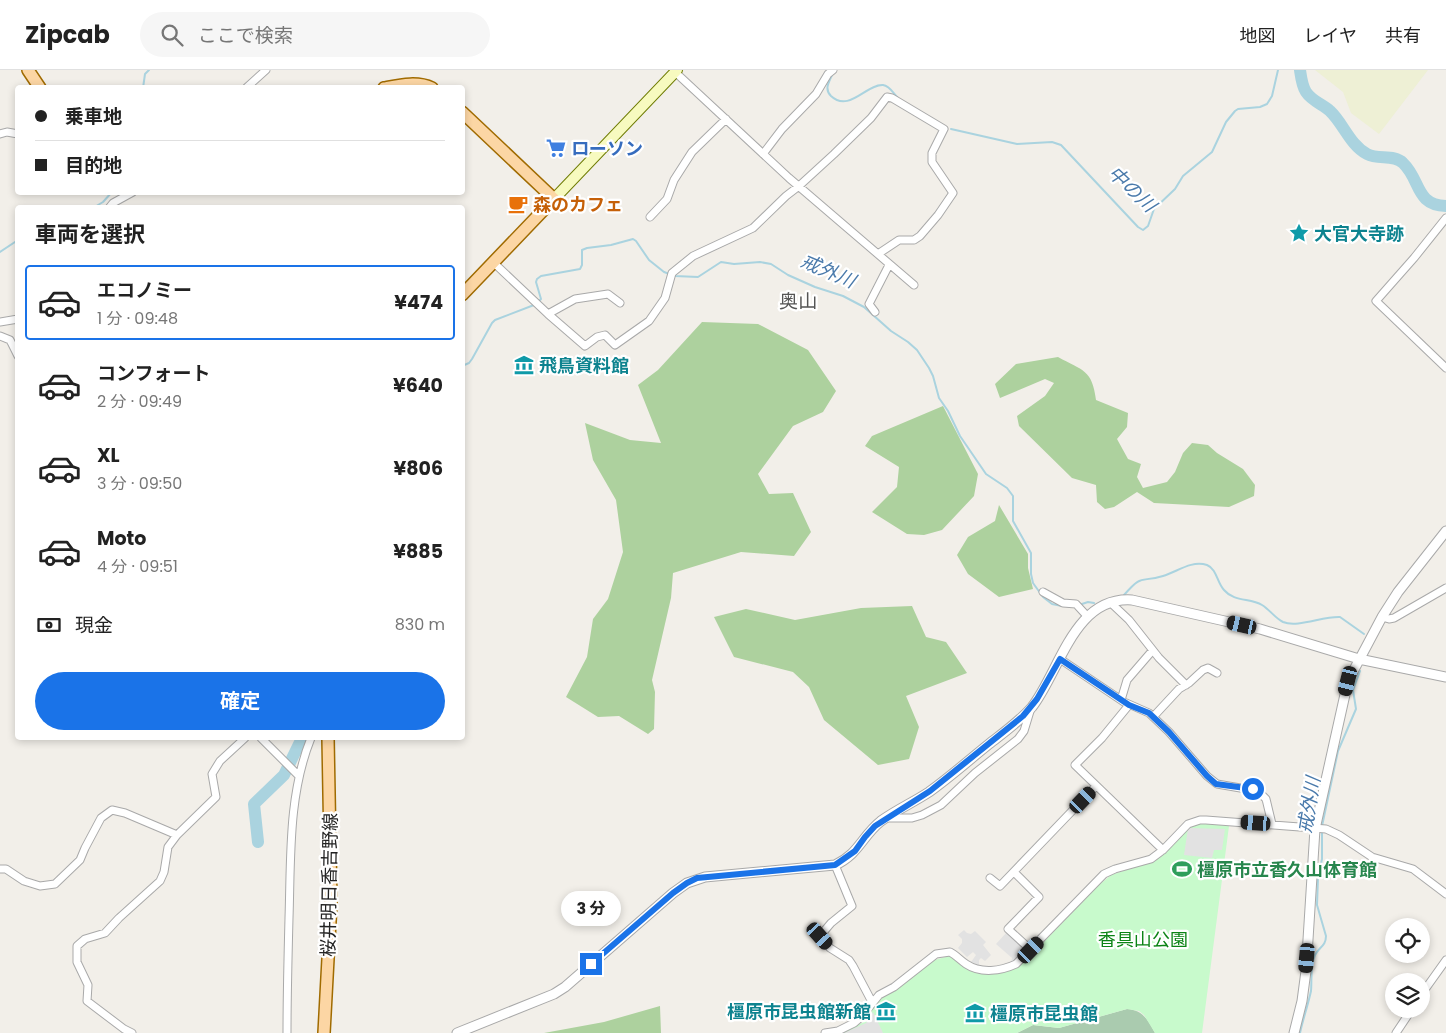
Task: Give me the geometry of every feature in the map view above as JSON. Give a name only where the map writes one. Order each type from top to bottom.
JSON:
[{"type":"main road","points":[[28,70],[38,85]]},
{"type":"main road","points":[[465,292],[675,70]]},
{"type":"main road","points":[[401,85],[425,85]]},
{"type":"main road","points":[[465,115],[554,199]]},
{"type":"main road","name":"桜井明日香吉野線","points":[[324,1033],[331,903],[328,740]]},
{"type":"street","points":[[249,85],[266,70]]},
{"type":"street","points":[[675,70],[763,154],[914,285]]},
{"type":"street","points":[[763,154],[782,129],[816,94],[830,72]]},
{"type":"street","points":[[494,263],[585,346],[597,337],[605,335],[615,344],[649,321],[665,298],[671,275],[693,256],[752,228],[871,118],[887,97],[892,98],[944,129],[932,153],[932,162],[953,193],[920,236],[914,240],[899,240],[878,254]]},
{"type":"street","points":[[650,217],[667,199],[674,180],[692,152],[726,120]]},
{"type":"street","points":[[0,134],[7,132],[15,133]]},
{"type":"street","points":[[111,205],[126,195]]},
{"type":"street","points":[[1446,218],[1376,301],[1446,368]]},
{"type":"street","points":[[875,312],[869,304],[889,265]]},
{"type":"street","points":[[548,314],[575,299],[608,294],[620,303]]},
{"type":"street","points":[[0,322],[15,320]]},
{"type":"street","points":[[0,336],[10,340],[15,350]]},
{"type":"street","points":[[1294,1033],[1302,1001],[1306,971],[1315,829],[1348,681],[1382,617],[1398,592],[1446,531]]},
{"type":"street","points":[[1382,617],[1394,618],[1446,588]]},
{"type":"street","points":[[1043,592],[1063,602],[1078,606],[1087,616]]},
{"type":"street","points":[[457,1033],[542,1000],[560,990],[635,924],[687,883],[705,877],[835,865],[855,851],[870,831],[886,818],[930,791],[1014,724],[1031,707],[1074,634],[1087,616],[1100,606],[1132,600],[1260,629],[1359,659],[1446,677]]},
{"type":"street","points":[[1111,603],[1129,620],[1152,651],[1186,685]]},
{"type":"street","points":[[1121,700],[1127,680],[1152,651]]},
{"type":"street","points":[[1060,659],[1129,705],[1144,710],[1153,717],[1216,784],[1258,791],[1266,799],[1272,824]]},
{"type":"street","points":[[1153,717],[1179,689],[1206,668],[1217,673]]},
{"type":"street","points":[[1129,705],[1102,738],[1075,765],[1163,850]]},
{"type":"street","points":[[886,818],[912,818],[932,810],[945,802],[975,773],[1018,739],[1024,731],[1031,707]]},
{"type":"street","points":[[132,1033],[87,1001],[88,985],[77,962],[77,946],[85,939],[105,933],[160,880],[164,872],[168,847],[177,834],[216,797],[212,774],[220,761],[243,740]]},
{"type":"street","points":[[263,740],[299,776]]},
{"type":"street","points":[[287,1033],[290,845],[299,776],[310,740]]},
{"type":"street","points":[[990,878],[1000,886],[1096,786]]},
{"type":"street","points":[[0,870],[6,869],[24,881],[40,886],[55,884],[80,860],[84,848],[101,818],[112,810],[125,813],[177,834]]},
{"type":"street","points":[[825,1033],[854,1023],[879,995],[894,987],[931,957],[943,952],[950,952],[974,968],[987,970],[1009,967],[1016,964],[1104,874],[1151,859],[1163,850],[1188,824],[1200,820],[1326,829],[1339,835],[1372,857],[1413,869],[1446,894]]},
{"type":"street","points":[[835,865],[852,906],[831,923],[820,936],[830,948],[848,960],[853,966],[872,1002]]},
{"type":"street","points":[[1014,872],[1039,897],[1008,929],[1031,950]]},
{"type":"street","points":[[1430,982],[1446,960]]},
{"type":"street","points":[[1396,1033],[1406,1018]]},
{"type":"green space","points":[[1315,70],[1428,70],[1379,134],[1351,113],[1343,92]]},
{"type":"green space","points":[[702,322],[758,324],[808,350],[836,391],[823,412],[793,426],[758,474],[769,494],[793,493],[811,532],[794,556],[741,552],[673,573],[671,598],[652,680],[655,692],[654,729],[648,734],[619,716],[598,717],[566,697],[587,657],[593,619],[608,599],[623,552],[616,500],[593,460],[585,423],[630,440],[661,443],[638,385],[658,370]]},
{"type":"green space","points":[[1058,357],[1089,376],[1096,400],[1128,413],[1127,427],[1117,439],[1128,459],[1141,464],[1137,477],[1143,488],[1167,482],[1175,472],[1183,453],[1192,443],[1208,445],[1217,453],[1243,469],[1255,485],[1254,496],[1229,507],[1154,503],[1137,492],[1114,507],[1105,509],[1097,502],[1096,485],[1072,478],[1019,426],[1017,416],[1045,396],[1054,383],[1045,379],[1000,398],[995,384],[1016,364]]},
{"type":"green space","points":[[943,406],[978,474],[974,496],[942,530],[924,535],[907,534],[872,512],[897,487],[899,467],[865,446],[872,436]]},
{"type":"green space","points":[[999,505],[1028,554],[1028,568],[1033,589],[999,597],[968,574],[957,555],[968,537],[995,521]]},
{"type":"green space","points":[[912,606],[926,637],[946,642],[967,673],[906,696],[919,727],[909,759],[878,765],[824,720],[809,687],[793,672],[734,657],[714,617],[746,609],[795,620],[861,608]]},
{"type":"green space","name":"香具山公園","points":[[1201,823],[1229,826],[1202,1033],[1155,1033],[1144,1015],[1139,1011],[1127,1009],[1059,1028],[1033,1025],[1017,1033],[840,1033],[864,1022],[879,999],[931,961],[949,956],[972,971],[993,974],[1007,971],[1033,953],[1111,875],[1156,860],[1189,826]]},
{"type":"green space","points":[[660,1006],[661,1033],[544,1033],[604,1022]]},
{"type":"green space","points":[[1127,1009],[1141,1014],[1155,1033],[1017,1033],[1033,1025],[1059,1028]]},
{"type":"shaded area","points":[[1188,828],[1225,829],[1222,850],[1214,850],[1212,858],[1184,855]]},
{"type":"shaded area","points":[[964,930],[971,934],[975,931],[986,942],[983,945],[991,955],[985,961],[981,958],[979,965],[971,962],[976,955],[973,952],[967,957],[958,948],[962,943],[962,939],[958,935]]},
{"type":"shaded area","points":[[1006,933],[1010,933],[1024,948],[1024,953],[1011,962],[1012,958],[996,944]]},
{"type":"shaded area","points":[[873,1012],[883,1033],[844,1033],[866,1023]]},
{"type":"waterway","name":"中の川","points":[[143,85],[145,74],[149,70]]},
{"type":"waterway","name":"中の川","points":[[951,129],[1017,144],[1052,142],[1061,145],[1138,227],[1143,230],[1148,226],[1154,209],[1175,189],[1183,176],[1212,152],[1226,122],[1235,111],[1267,104],[1272,96],[1278,70]]},
{"type":"waterway","name":"中の川","points":[[1300,70],[1306,92],[1311,98],[1330,111],[1351,140],[1361,150],[1371,156],[1399,160],[1409,170],[1420,190],[1429,201],[1436,205],[1446,206]]},
{"type":"waterway","name":"中の川","points":[[832,75],[828,91],[831,96],[838,100],[851,100],[870,89],[883,85],[890,88],[898,98]]},
{"type":"waterway","name":"中の川","points":[[98,205],[109,195]]},
{"type":"waterway","name":"戒外川","points":[[538,302],[541,299],[536,282],[541,276],[580,269],[582,265],[582,250],[633,239],[649,260],[664,272],[675,276],[698,277],[721,262],[734,264],[760,262],[771,264],[788,275],[815,287],[843,296],[864,307],[891,331],[917,350],[929,368],[939,398],[948,411],[960,436],[986,474],[1007,488],[1013,496],[1013,521],[1031,553],[1033,583],[1043,597],[1052,604],[1062,606]]},
{"type":"waterway","name":"中の川","points":[[0,252],[15,242]]},
{"type":"waterway","name":"戒外川","points":[[465,365],[472,359],[495,320],[534,305]]},
{"type":"waterway","name":"戒外川","points":[[1124,595],[1139,581],[1163,576],[1190,565],[1201,564],[1207,565],[1213,570],[1228,594],[1262,605],[1283,622],[1296,624],[1340,617],[1364,634]]},
{"type":"waterway","name":"戒外川","points":[[1079,605],[1088,602],[1094,603]]},
{"type":"waterway","name":"戒外川","points":[[1322,826],[1338,751],[1356,709],[1353,690],[1360,671]]},
{"type":"waterway","name":"戒外川","points":[[258,842],[254,804],[284,775],[301,740]]},
{"type":"waterway","name":"戒外川","points":[[1300,1033],[1311,991],[1313,959],[1326,939],[1317,905],[1318,878],[1322,859],[1322,831]]},
{"type":"place","name":"ローソン","points":[[556,148]]},
{"type":"place","name":"森のカフェ","points":[[518,204]]},
{"type":"place","name":"大官大寺跡","points":[[1299,233]]},
{"type":"place","name":"飛鳥資料館","points":[[524,365]]},
{"type":"place","name":"橿原市立香久山体育館","points":[[1182,869]]},
{"type":"place","name":"橿原市昆虫館新館","points":[[886,1011]]},
{"type":"place","name":"橿原市昆虫館","points":[[975,1013]]},
{"type":"district","name":"奥山","points":[[798,301]]},
{"type":"route","points":[[591,964],[673,893],[697,878],[835,865],[849,857],[875,826],[930,791],[1023,716],[1037,699],[1060,659],[1129,705],[1149,713],[1169,732],[1216,784],[1253,789]]}]
